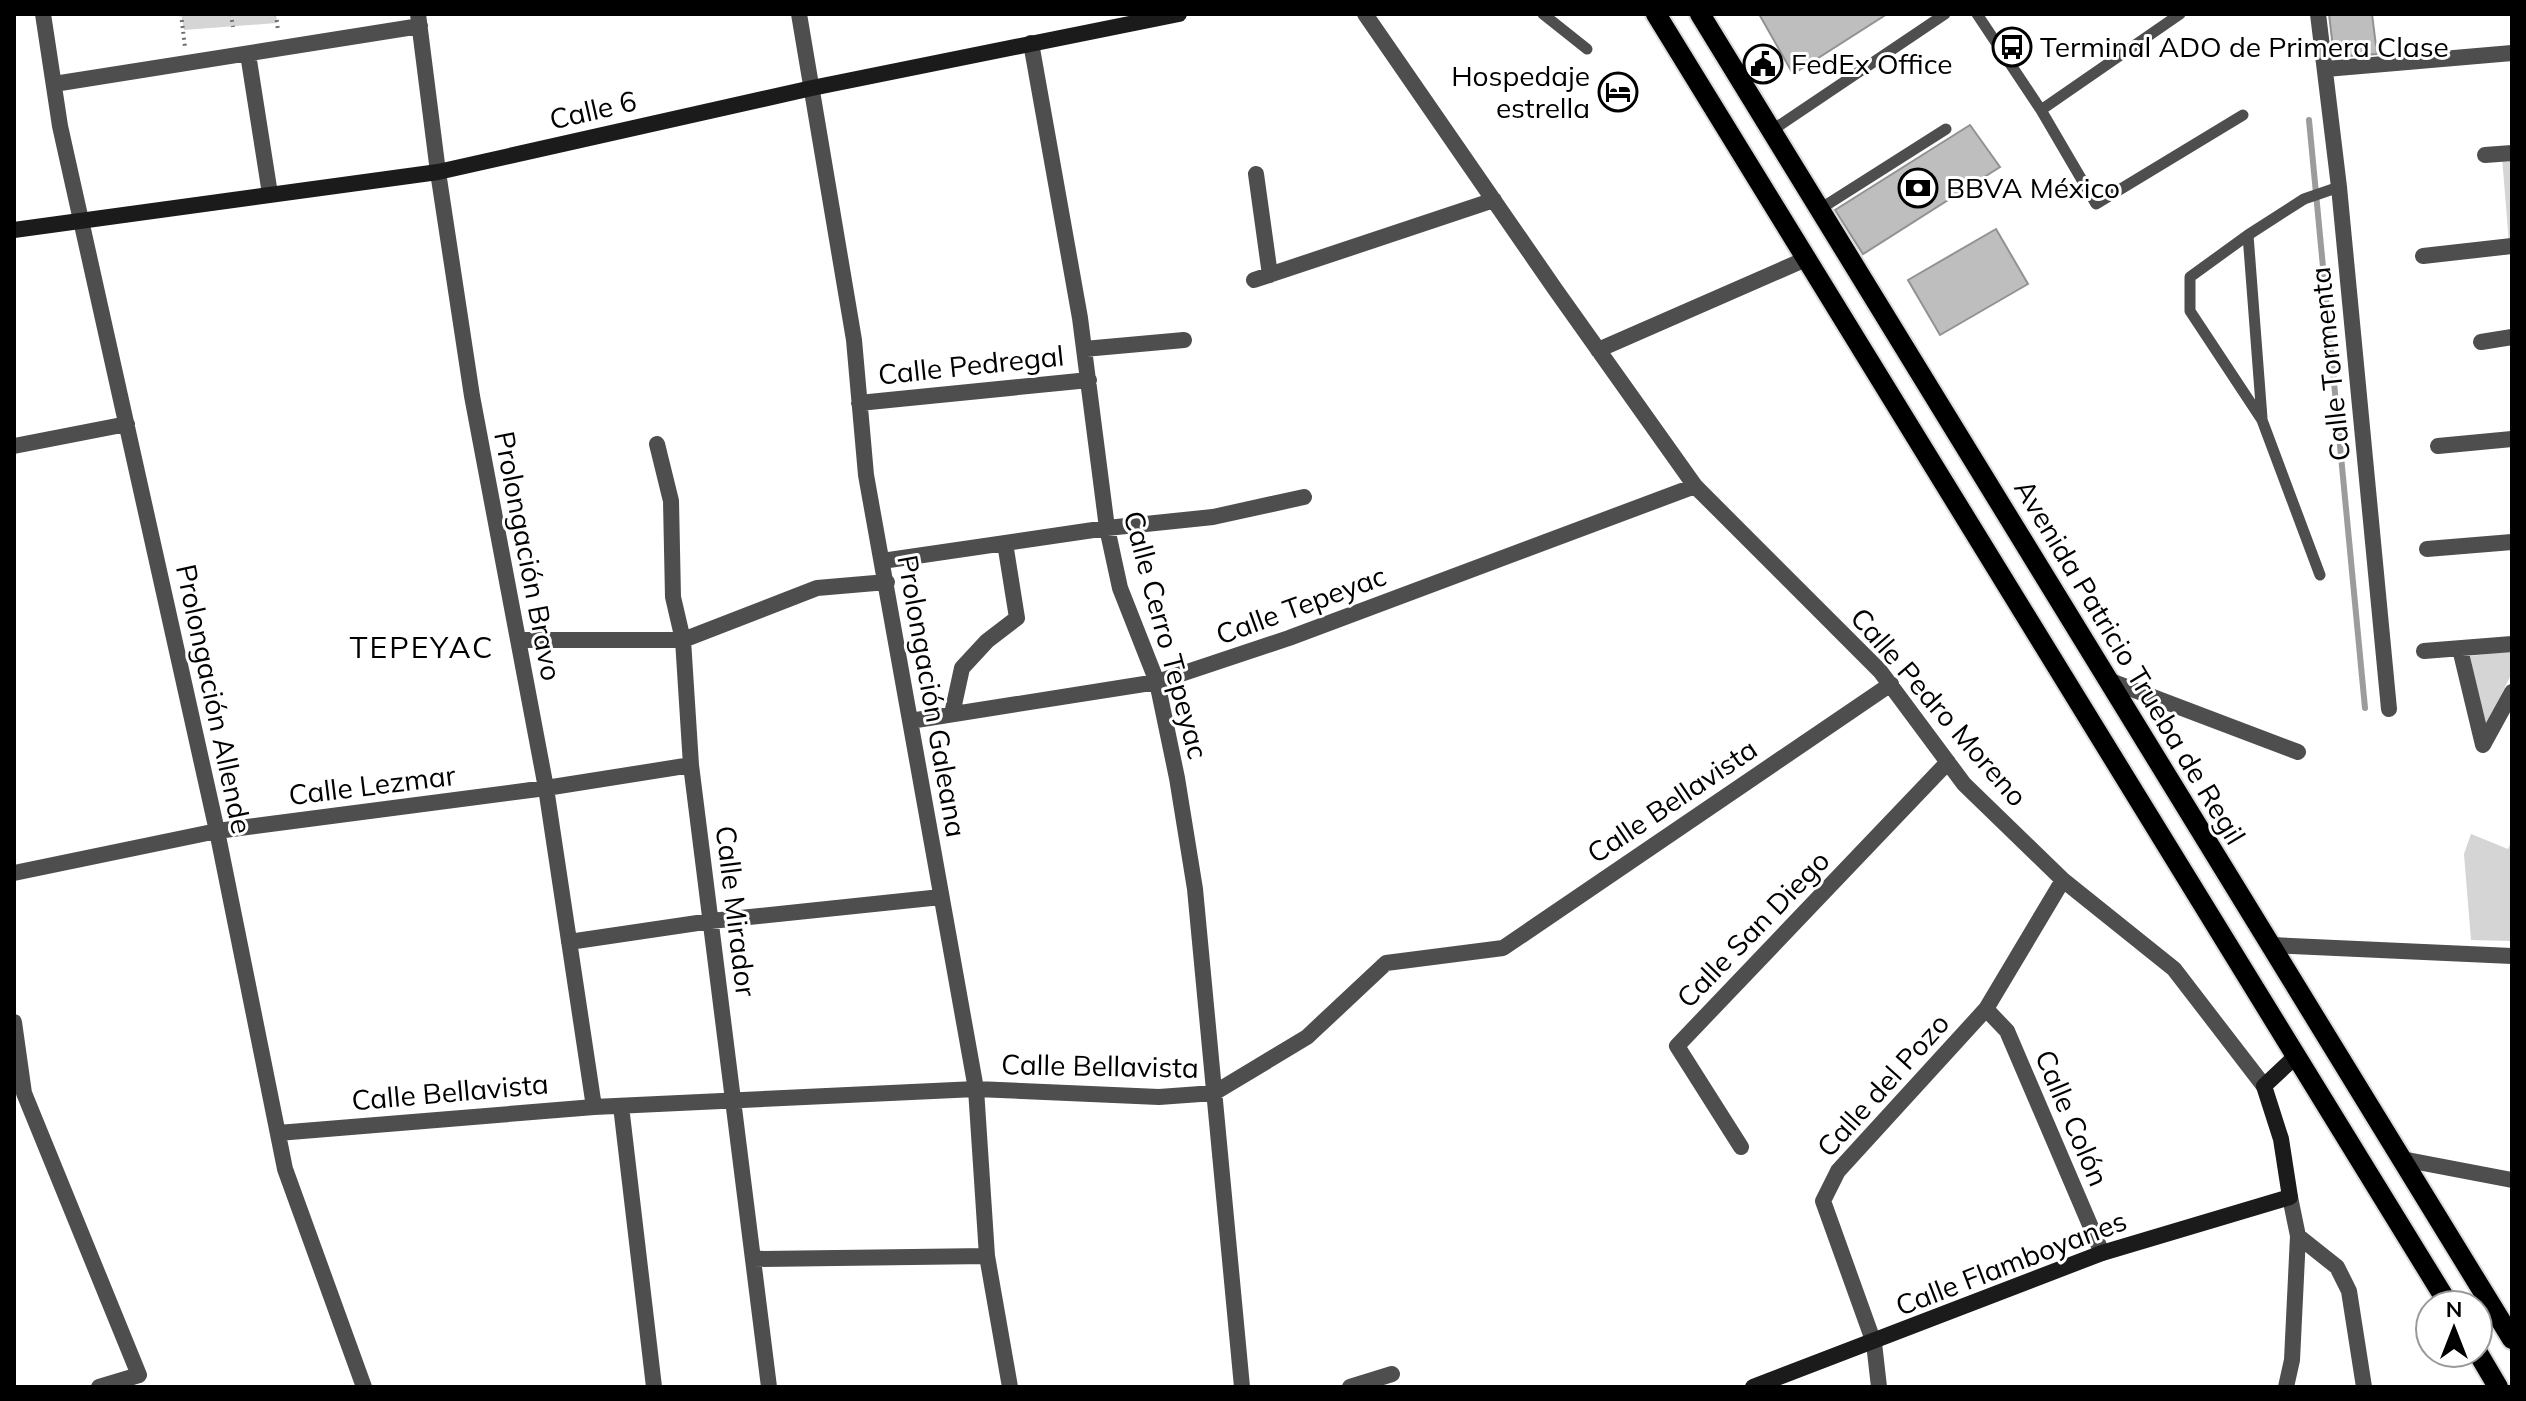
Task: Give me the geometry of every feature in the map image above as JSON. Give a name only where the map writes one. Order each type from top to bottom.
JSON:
[{"type":"main road","points":[[1656,14],[2439,1289]]},
{"type":"main road","name":"Avenida Patricio Trueba de Regil","points":[[1700,15],[2512,1339]]},
{"type":"main road","points":[[2487,1369],[2498,1387]]},
{"type":"street","name":"Prolongación Allende","points":[[43,14],[60,126],[217,831],[285,1169],[364,1387]]},
{"type":"street","name":"Prolongación Galeana","points":[[799,14],[854,340],[866,475],[976,1089],[987,1256],[1010,1387]]},
{"type":"street","name":"Calle 6","points":[[14,230],[438,172],[812,88],[1179,14]]},
{"type":"street","name":"Calle Pedro Moreno","points":[[1365,14],[1695,486],[1880,671],[1964,784],[2063,880],[2174,969],[2264,1086],[2281,1139],[2298,1236],[2292,1360],[2286,1387]]},
{"type":"street","name":"Calle Tormenta","points":[[2318,14],[2339,187],[2389,709]]},
{"type":"street","points":[[54,84],[248,54],[419,20]]},
{"type":"street","name":"Prolongación Bravo","points":[[419,20],[438,172],[472,396],[546,788],[594,1107]]},
{"type":"street","name":"Calle Cerro Tepeyac","points":[[1031,43],[1089,380],[1107,528],[1120,588],[1157,682],[1195,889],[1242,1387]]},
{"type":"street","points":[[2326,69],[2512,53]]},
{"type":"street","points":[[248,54],[270,194]]},
{"type":"street","points":[[2485,155],[2512,153]]},
{"type":"street","points":[[1256,174],[1262,277],[1494,200]]},
{"type":"street","points":[[2423,256],[2512,246]]},
{"type":"street","points":[[1598,350],[1806,259]]},
{"type":"street","points":[[2481,342],[2512,337]]},
{"type":"street","points":[[1084,349],[1184,340]]},
{"type":"street","name":"Calle Pedregal","points":[[859,403],[1089,380]]},
{"type":"street","points":[[14,446],[127,424]]},
{"type":"street","points":[[2438,446],[2512,439]]},
{"type":"street","name":"Calle Mirador","points":[[657,444],[671,501],[673,597],[683,640],[691,765],[769,1387]]},
{"type":"street","name":"Calle Tepeyac","points":[[910,721],[1157,682],[1289,638],[1695,486]]},
{"type":"street","points":[[882,561],[1107,528],[1213,517],[1304,497]]},
{"type":"street","points":[[2427,549],[2512,542]]},
{"type":"street","points":[[952,714],[962,668],[987,641],[1017,618],[1005,543]]},
{"type":"street","points":[[518,640],[683,640],[817,588],[887,582]]},
{"type":"street","points":[[2424,651],[2512,644]]},
{"type":"street","points":[[2460,649],[2483,745],[2512,692]]},
{"type":"street","points":[[2108,680],[2298,752]]},
{"type":"street","name":"Calle Bellavista","points":[[278,1133],[594,1107],[976,1089],[1159,1097],[1214,1093],[1307,1037],[1386,963],[1503,948],[1891,684]]},
{"type":"street","name":"Calle San Diego","points":[[1741,1147],[1677,1046],[1948,762]]},
{"type":"street","name":"Calle Lezmar","points":[[14,873],[217,831],[546,788],[691,765]]},
{"type":"street","name":"Calle del Pozo","points":[[1879,1387],[1874,1343],[1823,1201],[1838,1171],[1986,1009],[2063,880]]},
{"type":"street","points":[[569,942],[711,921],[941,897]]},
{"type":"street","points":[[2271,945],[2512,956]]},
{"type":"street","name":"Calle Colón","points":[[1986,1009],[2007,1031],[2102,1253]]},
{"type":"street","points":[[14,1022],[19,1096],[139,1375],[99,1387]]},
{"type":"street","points":[[2264,1086],[2295,1057]]},
{"type":"street","points":[[621,1106],[654,1387]]},
{"type":"street","points":[[2402,1159],[2512,1180]]},
{"type":"street","name":"Calle Flamboyanes","points":[[1753,1387],[2102,1253],[2290,1197]]},
{"type":"street","points":[[2298,1236],[2337,1267],[2349,1291],[2364,1387]]},
{"type":"street","points":[[754,1259],[987,1256]]},
{"type":"street","points":[[1350,1387],[1392,1374]]},
{"type":"lane","points":[[1543,14],[1587,49]]},
{"type":"lane","points":[[1771,131],[1945,14]]},
{"type":"lane","points":[[1977,14],[2041,110],[2096,204],[2243,115]]},
{"type":"lane","points":[[2041,110],[2180,14]]},
{"type":"lane","points":[[1820,209],[1946,129]]},
{"type":"lane","points":[[2320,575],[2262,420],[2190,311],[2190,277],[2304,199],[2339,187]]},
{"type":"lane","points":[[2248,235],[2262,420]]},
{"type":"path","points":[[181,14],[188,63]]},
{"type":"path","points":[[231,14],[233,27]]},
{"type":"shaded area","points":[[181,14],[276,14],[277,23],[184,30]]},
{"type":"shaded area","points":[[2512,156],[2512,244],[2509,244],[2502,157]]},
{"type":"shaded area","points":[[2512,651],[2512,673],[2485,727],[2470,656]]},
{"type":"shaded area","points":[[2471,834],[2508,849],[2512,841],[2512,941],[2471,940],[2464,854]]},
{"type":"building","points":[[1759,14],[1887,14],[1793,74]]},
{"type":"building","points":[[2329,14],[2372,14],[2377,54],[2334,57]]},
{"type":"building","name":"BBVA México","points":[[1970,125],[2000,167],[1863,254],[1835,210]]},
{"type":"building","points":[[1996,229],[2028,284],[1940,335],[1908,280]]},
{"type":"waterway","points":[[2309,120],[2365,708]]},
{"type":"place","name":"Terminal ADO de Primera Clase","points":[[2012,47]]},
{"type":"place","name":"FedEx Office","points":[[1763,64]]},
{"type":"place","name":"Hospedaje estrella","points":[[1618,92]]},
{"type":"place","name":"BBVA México","points":[[1918,188]]},
{"type":"district","name":"TEPEYAC","points":[[422,648]]}]
